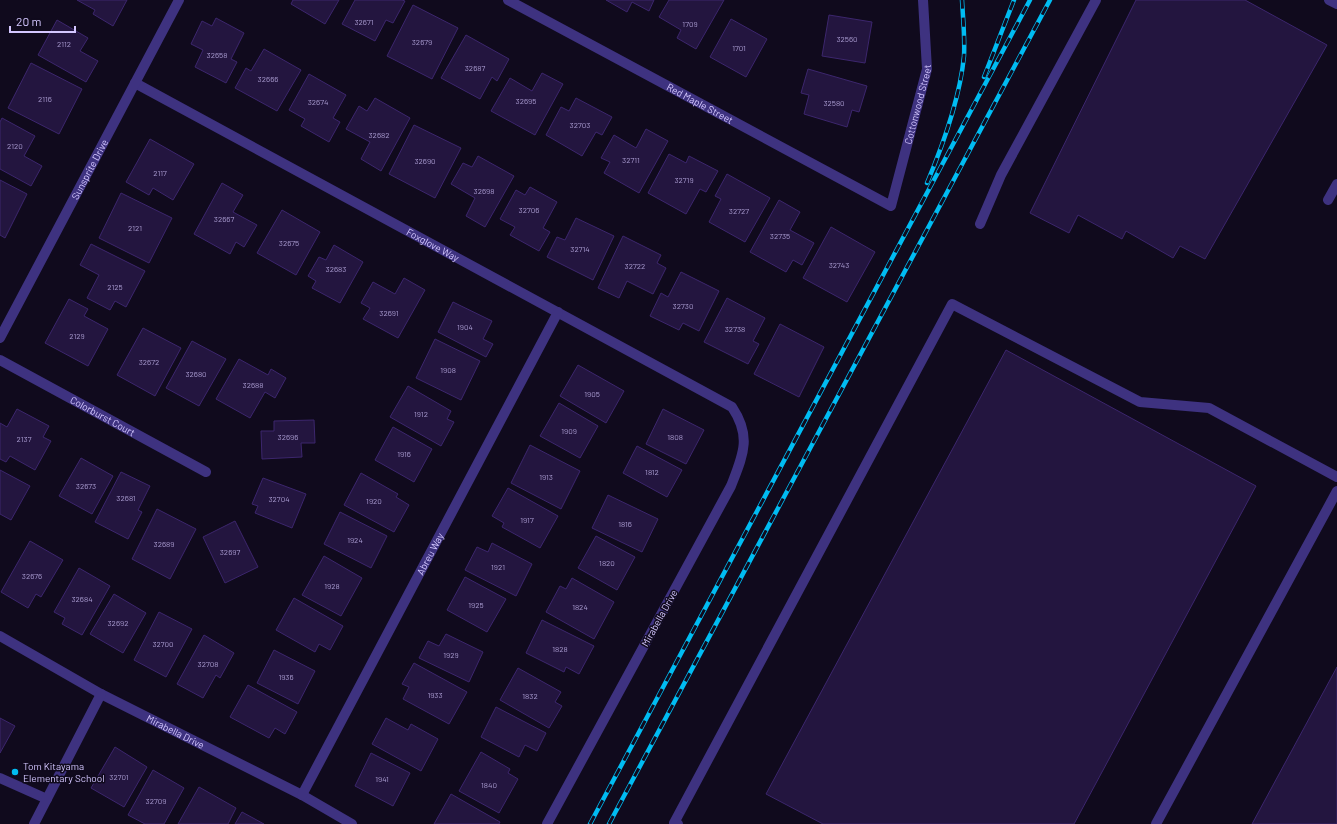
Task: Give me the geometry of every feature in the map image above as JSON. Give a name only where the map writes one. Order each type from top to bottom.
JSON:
[{"type":"street","name":"Sunsprite Drive","points":[[0,338],[179,0]]},
{"type":"street","name":"Red Maple Street","points":[[508,0],[891,206]]},
{"type":"street","name":"Cottonwood Street","points":[[891,206],[927,69],[923,0]]},
{"type":"street","points":[[980,224],[1001,175],[1096,0]]},
{"type":"street","points":[[1329,0],[1337,4]]},
{"type":"street","name":"Foxglove Way","points":[[135,83],[732,406]]},
{"type":"street","points":[[1328,200],[1337,184]]},
{"type":"street","points":[[678,824],[674,823],[952,304],[1140,402],[1209,408],[1337,477]]},
{"type":"street","name":"Abreu Way","points":[[302,795],[558,312]]},
{"type":"street","name":"Colorburst Court","points":[[0,360],[206,472]]},
{"type":"street","name":"Mirabella Drive","points":[[547,824],[731,486],[742,456],[744,434],[741,421],[732,406]]},
{"type":"street","points":[[1156,824],[1337,491]]},
{"type":"street","name":"Mirabella Drive","points":[[0,636],[101,694],[302,795],[352,824]]},
{"type":"street","points":[[34,824],[101,694]]},
{"type":"street","points":[[0,778],[47,799]]},
{"type":"building","points":[[77,0],[127,0],[113,26],[93,14],[95,10]]},
{"type":"building","points":[[293,0],[339,0],[325,24],[291,4]]},
{"type":"building","points":[[355,0],[405,1],[393,23],[386,20],[375,41],[342,24]]},
{"type":"building","points":[[606,0],[654,0],[649,11],[632,2],[627,12]]},
{"type":"building","points":[[669,0],[724,0],[696,49],[677,38],[681,30],[659,17]]},
{"type":"building","points":[[1136,0],[1245,0],[1327,45],[1205,259],[1180,246],[1173,258],[1126,231],[1122,239],[1078,215],[1069,233],[1030,213]]},
{"type":"building","points":[[413,5],[458,28],[432,79],[387,56]]},
{"type":"building","points":[[829,15],[872,22],[865,63],[822,56]]},
{"type":"building","points":[[216,18],[244,33],[231,59],[237,62],[226,83],[195,67],[203,50],[191,44],[202,21],[212,26]]},
{"type":"building","points":[[731,19],[767,39],[746,77],[710,57]]},
{"type":"building","points":[[57,20],[88,38],[80,51],[98,61],[86,82],[38,55]]},
{"type":"building","points":[[466,35],[509,59],[497,81],[492,77],[480,99],[441,78]]},
{"type":"building","points":[[264,49],[301,70],[277,111],[235,88],[246,68],[251,71]]},
{"type":"building","points":[[31,63],[82,89],[59,134],[8,108]]},
{"type":"building","points":[[808,69],[867,86],[859,112],[852,110],[847,127],[804,114],[809,95],[801,93]]},
{"type":"building","points":[[542,73],[563,84],[535,135],[491,111],[510,78],[532,91]]},
{"type":"building","points":[[309,74],[346,95],[333,118],[340,122],[329,142],[301,126],[305,119],[289,110]]},
{"type":"building","points":[[375,98],[410,118],[381,171],[361,159],[370,142],[346,129],[359,106],[367,111]]},
{"type":"building","points":[[576,98],[612,117],[602,135],[596,132],[582,156],[546,135],[561,107],[569,111]]},
{"type":"building","points":[[2,118],[35,136],[24,156],[42,166],[31,186],[0,169],[0,122]]},
{"type":"building","points":[[414,125],[461,148],[435,198],[389,174]]},
{"type":"building","points":[[646,129],[668,141],[639,193],[604,173],[610,162],[601,158],[614,135],[636,148]]},
{"type":"building","points":[[150,139],[194,164],[173,200],[153,188],[149,195],[126,182]]},
{"type":"building","points":[[669,154],[686,163],[689,156],[718,171],[706,192],[700,189],[686,214],[648,193]]},
{"type":"building","points":[[478,156],[514,176],[485,227],[466,216],[475,198],[451,184],[463,163],[472,167]]},
{"type":"building","points":[[727,174],[770,198],[745,242],[709,222],[721,199],[715,196]]},
{"type":"building","points":[[0,180],[27,194],[5,238],[0,235]]},
{"type":"building","points":[[222,183],[243,195],[233,212],[257,225],[244,247],[236,242],[230,254],[194,234]]},
{"type":"building","points":[[530,187],[557,202],[543,228],[550,232],[539,251],[510,235],[515,227],[500,219],[516,190],[525,195]]},
{"type":"building","points":[[121,193],[172,218],[149,263],[99,238]]},
{"type":"building","points":[[779,200],[800,212],[790,230],[814,243],[802,265],[793,260],[786,272],[750,252]]},
{"type":"building","points":[[282,210],[320,232],[296,275],[257,253]]},
{"type":"building","points":[[576,218],[614,236],[593,280],[547,257],[557,237],[565,240]]},
{"type":"building","points":[[831,227],[875,252],[847,302],[803,278]]},
{"type":"building","points":[[623,236],[661,255],[657,263],[666,268],[653,294],[627,281],[619,298],[598,288]]},
{"type":"building","points":[[91,244],[145,271],[126,307],[115,301],[110,310],[87,298],[99,275],[80,265]]},
{"type":"building","points":[[334,245],[363,262],[340,303],[312,288],[316,281],[308,276],[319,257],[326,260]]},
{"type":"building","points":[[681,272],[719,291],[699,331],[683,323],[679,330],[650,316],[661,293],[668,297]]},
{"type":"building","points":[[404,278],[425,290],[398,338],[363,319],[370,308],[361,303],[373,282],[395,294]]},
{"type":"building","points":[[727,298],[765,318],[753,341],[759,344],[748,364],[704,342]]},
{"type":"building","points":[[69,299],[88,309],[84,316],[108,329],[88,366],[45,343]]},
{"type":"building","points":[[453,302],[492,321],[483,339],[493,344],[486,357],[438,332]]},
{"type":"building","points":[[780,324],[824,347],[799,397],[754,374]]},
{"type":"building","points":[[143,328],[181,348],[155,396],[117,375]]},
{"type":"building","points":[[435,339],[480,361],[461,400],[416,378]]},
{"type":"building","points":[[192,341],[226,359],[199,406],[166,388]]},
{"type":"building","points":[[1006,350],[1256,486],[1074,824],[823,824],[766,794]]},
{"type":"building","points":[[239,359],[268,375],[271,369],[286,378],[275,398],[265,392],[250,418],[216,399]]},
{"type":"building","points":[[578,365],[624,391],[606,423],[560,396]]},
{"type":"building","points":[[408,386],[451,411],[447,419],[454,422],[441,446],[390,417]]},
{"type":"building","points":[[559,403],[598,426],[580,458],[540,436]]},
{"type":"building","points":[[17,409],[49,426],[43,437],[51,441],[35,470],[10,456],[6,462],[0,459],[0,423],[7,427]]},
{"type":"building","points":[[663,409],[704,430],[686,464],[646,444]]},
{"type":"building","points":[[314,420],[315,443],[301,443],[302,457],[262,459],[261,431],[274,431],[274,421]]},
{"type":"building","points":[[393,427],[432,449],[414,482],[375,460]]},
{"type":"building","points":[[530,445],[580,471],[561,509],[511,483]]},
{"type":"building","points":[[637,446],[682,470],[667,497],[623,473]]},
{"type":"building","points":[[81,458],[113,476],[92,514],[59,496]]},
{"type":"building","points":[[0,470],[30,486],[11,520],[0,514]]},
{"type":"building","points":[[121,472],[150,486],[138,510],[142,512],[128,539],[95,522]]},
{"type":"building","points":[[361,473],[398,494],[396,497],[409,505],[394,532],[344,505]]},
{"type":"building","points":[[263,478],[306,494],[292,528],[255,513],[258,506],[252,504]]},
{"type":"building","points":[[508,488],[558,516],[540,548],[502,527],[504,523],[492,516]]},
{"type":"building","points":[[608,495],[658,519],[642,552],[592,528]]},
{"type":"building","points":[[157,509],[196,529],[170,579],[132,559]]},
{"type":"building","points":[[340,512],[387,536],[371,568],[324,544]]},
{"type":"building","points":[[235,521],[258,567],[225,583],[203,537]]},
{"type":"building","points":[[596,536],[635,557],[617,590],[578,568]]},
{"type":"building","points":[[30,541],[63,560],[41,597],[36,594],[28,608],[1,592]]},
{"type":"building","points":[[492,543],[532,564],[516,596],[465,570],[477,547],[488,552]]},
{"type":"building","points":[[324,556],[362,578],[341,616],[302,595]]},
{"type":"building","points":[[79,568],[110,586],[82,635],[62,624],[65,618],[54,612]]},
{"type":"building","points":[[465,577],[506,599],[487,632],[447,610]]},
{"type":"building","points":[[572,578],[614,602],[594,639],[546,612],[560,586],[566,589]]},
{"type":"building","points":[[114,594],[146,613],[123,653],[90,634]]},
{"type":"building","points":[[294,598],[343,626],[330,650],[319,644],[315,652],[276,630]]},
{"type":"building","points":[[159,612],[192,629],[166,677],[134,660]]},
{"type":"building","points":[[542,620],[594,646],[579,674],[566,667],[564,672],[526,653]]},
{"type":"building","points":[[446,634],[483,652],[469,682],[419,658],[428,641],[439,646]]},
{"type":"building","points":[[204,635],[234,653],[220,678],[216,675],[203,698],[177,684]]},
{"type":"building","points":[[274,650],[315,671],[298,704],[257,683]]},
{"type":"building","points":[[414,663],[467,692],[449,724],[403,699],[409,687],[402,684]]},
{"type":"building","points":[[1337,667],[1337,824],[1252,824]]},
{"type":"building","points":[[518,668],[561,692],[555,702],[562,706],[549,728],[500,700]]},
{"type":"building","points":[[248,685],[297,712],[285,734],[275,728],[269,738],[230,717]]},
{"type":"building","points":[[496,707],[546,733],[537,751],[525,745],[519,757],[481,737]]},
{"type":"building","points":[[0,718],[15,726],[0,753]]},
{"type":"building","points":[[386,718],[408,730],[411,724],[438,739],[421,771],[372,744]]},
{"type":"building","points":[[115,747],[147,767],[124,807],[91,788]]},
{"type":"building","points":[[481,752],[510,769],[508,773],[518,779],[499,813],[459,791]]},
{"type":"building","points":[[371,753],[410,773],[393,806],[355,786]]},
{"type":"building","points":[[153,770],[184,788],[164,824],[145,824],[128,815]]},
{"type":"building","points":[[199,787],[236,808],[228,824],[178,824]]},
{"type":"building","points":[[451,794],[500,822],[499,824],[434,824]]},
{"type":"building","points":[[242,812],[264,824],[235,824]]},
{"type":"railway","points":[[927,183],[950,121],[959,88],[964,56],[962,0]]},
{"type":"railway","points":[[984,77],[1014,0]]},
{"type":"railway","points":[[590,824],[1030,0]]},
{"type":"railway","points":[[609,824],[1050,0]]},
{"type":"place","name":"Tom Kitayama Elementary School","points":[[15,772]]}]
